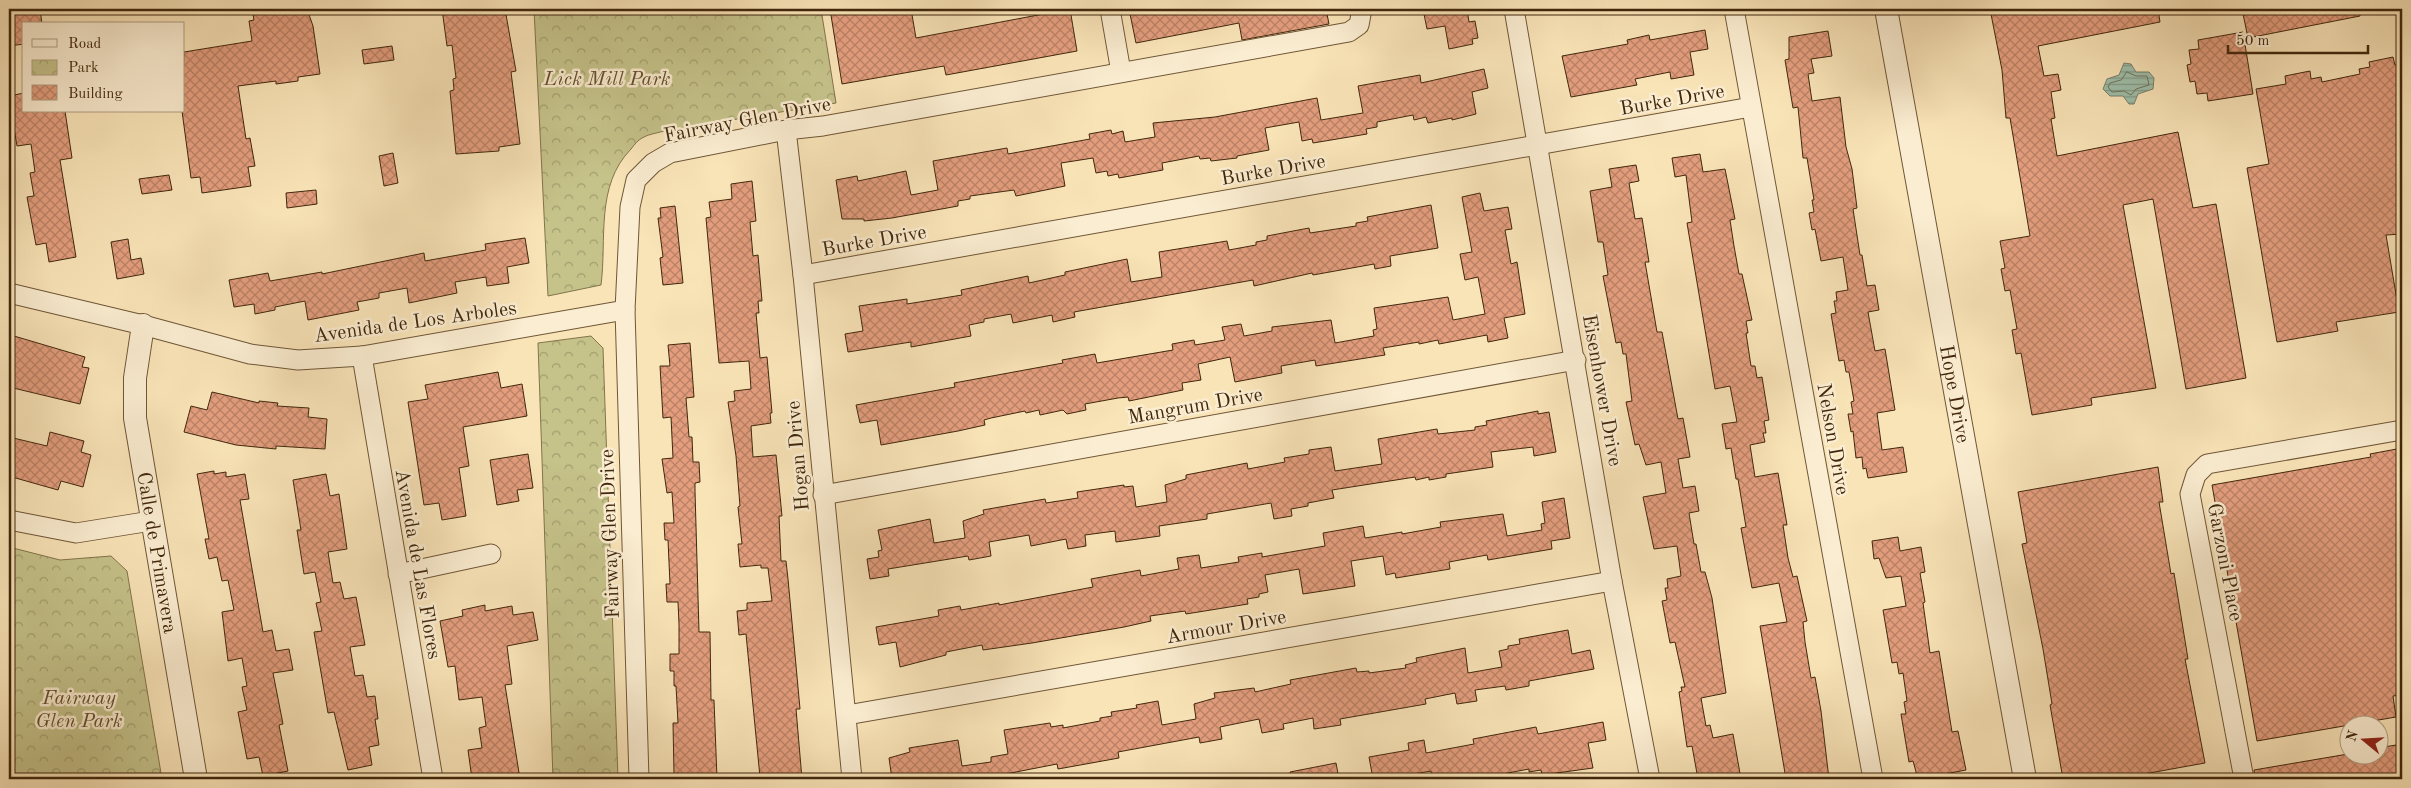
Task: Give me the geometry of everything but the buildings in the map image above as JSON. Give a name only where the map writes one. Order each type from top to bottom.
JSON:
[{"type":"street","points":[[1110,9],[1121,72]]},
{"type":"street","name":"Fairway Glen Drive","points":[[639,779],[625,310],[630,207],[636,180],[653,163],[670,153],[786,130],[824,126],[1349,32],[1359,25],[1362,9]]},
{"type":"street","name":"Eisenhower Drive","points":[[1514,9],[1576,360],[1612,581],[1650,779]]},
{"type":"street","name":"Nelson Drive","points":[[1734,9],[1873,779]]},
{"type":"street","name":"Hope Drive","points":[[1886,9],[2025,779]]},
{"type":"street","name":"Burke Drive","points":[[803,275],[1751,108]]},
{"type":"street","name":"Hogan Drive","points":[[786,130],[803,275],[852,779]]},
{"type":"street","name":"Avenida de Los Arboles","points":[[9,293],[260,355],[298,360],[362,356],[625,310]]},
{"type":"street","name":"Calle de Primavera","points":[[144,325],[135,378],[135,418],[196,779]]},
{"type":"street","name":"Avenida de Las Flores","points":[[362,356],[433,779]]},
{"type":"street","name":"Mangrum Drive","points":[[823,495],[1576,360]]},
{"type":"street","name":"Garzoni Place","points":[[2244,779],[2190,494],[2196,475],[2207,464],[2402,430]]},
{"type":"street","points":[[9,520],[76,533],[151,521]]},
{"type":"street","points":[[398,574],[492,554]]},
{"type":"street","name":"Armour Drive","points":[[847,715],[1612,581]]},
{"type":"green space","name":"Lick Mill Park","points":[[534,9],[821,9],[836,103],[664,131],[641,139],[620,164],[612,179],[607,196],[601,285],[548,296]]},
{"type":"green space","points":[[591,336],[603,348],[618,779],[553,779],[538,343]]},
{"type":"green space","name":"Fairway Glen Park","points":[[9,547],[60,560],[111,556],[127,571],[162,779],[9,779]]},
{"type":"water","points":[[2124,63],[2131,64],[2136,72],[2149,72],[2154,78],[2153,89],[2138,94],[2134,104],[2129,104],[2123,96],[2110,96],[2103,89],[2107,79],[2119,75]]}]
